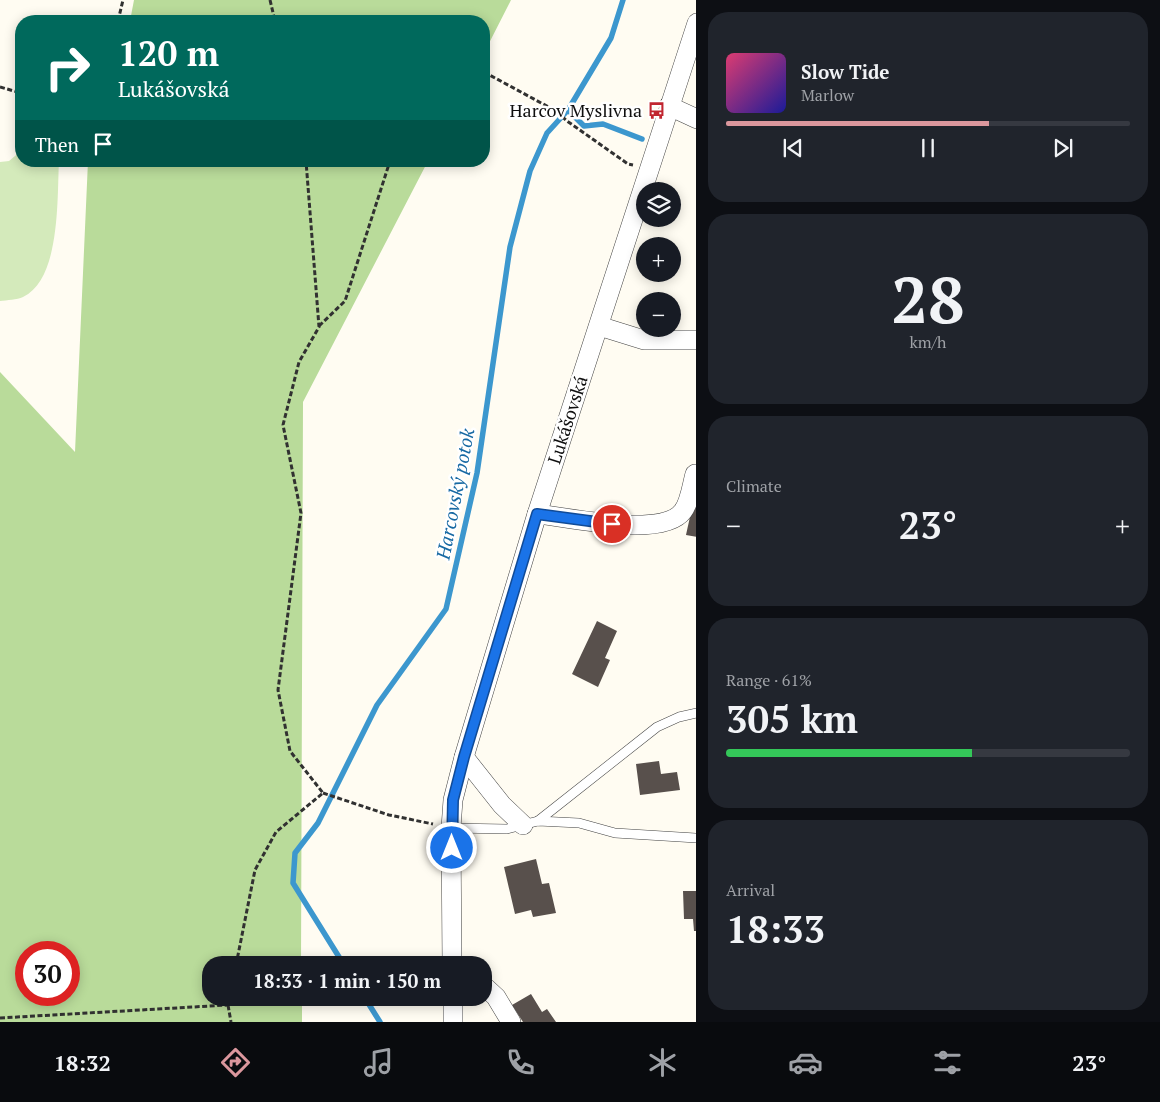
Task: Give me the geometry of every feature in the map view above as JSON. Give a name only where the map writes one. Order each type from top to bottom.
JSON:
[{"type":"street","name":"Lukášovská","points":[[453,956],[453,800],[464,757],[537,514],[696,23]]},
{"type":"street","points":[[669,106],[696,118]]},
{"type":"street","points":[[599,326],[644,340],[696,340]]},
{"type":"street","points":[[537,514],[601,523],[652,525],[675,518],[684,511],[695,474]]},
{"type":"street","points":[[464,757],[502,805],[531,823]]},
{"type":"street","points":[[492,993],[511,1022]]},
{"type":"street","points":[[453,1006],[453,1022]]},
{"type":"lane","points":[[531,823],[657,727],[679,717],[696,713]]},
{"type":"lane","points":[[452,828],[507,829],[531,823],[579,823],[615,833],[696,838]]},
{"type":"path","points":[[119,15],[123,0]]},
{"type":"path","points":[[270,0],[274,15]]},
{"type":"path","points":[[490,75],[556,111],[567,121],[628,164],[654,152]]},
{"type":"path","points":[[0,87],[15,91]]},
{"type":"path","points":[[306,167],[318,327]]},
{"type":"path","points":[[388,167],[345,301],[318,327],[299,362],[284,425],[301,513],[278,690],[290,751],[323,792],[389,815],[452,828]]},
{"type":"path","points":[[238,956],[255,870],[276,832],[323,792]]},
{"type":"path","points":[[0,1018],[210,1006]]},
{"type":"path","points":[[228,1006],[231,1022]]},
{"type":"green space","points":[[134,0],[511,0],[490,41],[490,15],[131,15]]},
{"type":"green space","points":[[15,156],[15,167],[59,167],[57,215],[51,256],[44,273],[35,287],[21,298],[0,301],[0,162],[9,161]]},
{"type":"green space","points":[[88,167],[425,167],[303,402],[301,956],[202,956],[202,1006],[302,1006],[302,1022],[0,1022],[0,372],[75,452]]},
{"type":"building","points":[[695,494],[696,494],[696,537],[686,535]]},
{"type":"building","points":[[597,621],[617,631],[605,658],[610,660],[598,687],[572,674]]},
{"type":"building","points":[[659,761],[661,774],[677,772],[680,790],[640,795],[636,764]]},
{"type":"building","points":[[536,859],[542,884],[549,883],[556,913],[533,917],[531,910],[515,914],[504,867]]},
{"type":"building","points":[[683,891],[696,891],[696,931],[694,931],[693,919],[684,919]]},
{"type":"building","points":[[531,994],[542,1012],[547,1009],[556,1022],[523,1022],[512,1005]]},
{"type":"waterway","name":"Harcovský potok","points":[[338,956],[293,883],[295,853],[318,823],[377,705],[446,609],[477,473],[510,247],[530,171],[547,133],[568,110],[611,38],[623,0]]},
{"type":"waterway","points":[[568,110],[584,126],[603,124],[642,139]]},
{"type":"waterway","name":"Harcovský potok","points":[[370,1006],[380,1022]]},
{"type":"place","name":"Harcov Myslivna","points":[[656,111]]},
{"type":"route","points":[[452,848],[453,800],[464,757],[537,514],[612,524]]}]
